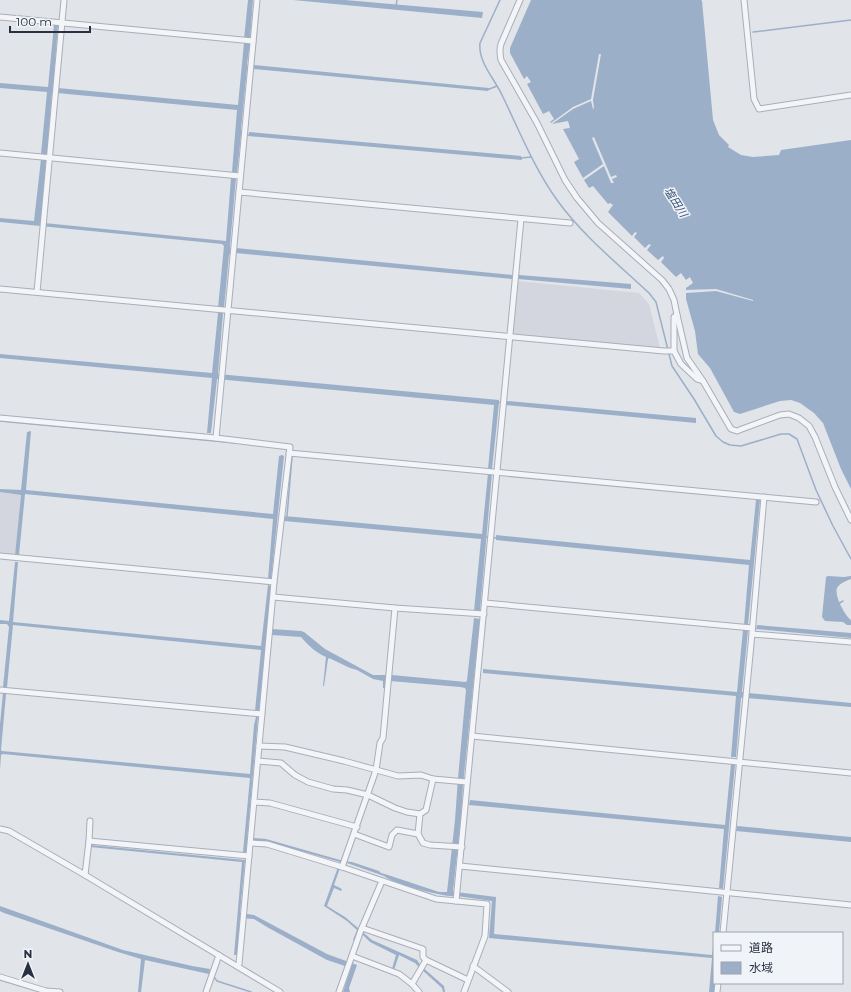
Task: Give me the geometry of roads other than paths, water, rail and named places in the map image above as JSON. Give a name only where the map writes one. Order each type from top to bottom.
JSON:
[{"type":"street","points":[[38,292],[46,157],[56,90],[58,23],[64,0]]},
{"type":"street","points":[[216,438],[222,374],[223,310],[233,251],[239,192],[236,175],[244,133],[250,67],[249,41],[257,0]]},
{"type":"street","points":[[520,0],[500,44],[500,55],[537,123],[565,180],[577,198],[598,223],[662,280],[669,289],[674,300],[688,358],[731,429],[736,431],[780,415],[789,414],[799,418],[809,426],[815,437],[835,487],[851,520]]},
{"type":"street","points":[[744,0],[754,99],[759,109],[851,95]]},
{"type":"street","points":[[0,17],[249,41]]},
{"type":"street","points":[[0,153],[236,175]]},
{"type":"street","points":[[239,192],[570,223]]},
{"type":"street","points":[[456,899],[466,802],[466,782],[478,670],[479,614],[484,603],[491,537],[492,472],[504,403],[515,277],[522,219]]},
{"type":"street","points":[[0,289],[673,351]]},
{"type":"street","points":[[677,315],[674,317],[673,351],[681,364],[697,379],[703,381]]},
{"type":"street","points":[[0,418],[216,438],[290,447],[274,582],[240,964],[238,966]]},
{"type":"street","points":[[289,453],[816,502]]},
{"type":"street","points":[[723,932],[752,634],[750,626],[764,497]]},
{"type":"street","points":[[0,556],[274,582]]},
{"type":"street","points":[[273,597],[479,614]]},
{"type":"street","points":[[484,603],[750,626]]},
{"type":"street","points":[[344,864],[376,770],[380,744],[383,738],[395,608]]},
{"type":"street","points":[[752,634],[851,642]]},
{"type":"street","points":[[0,690],[262,714]]},
{"type":"street","points":[[472,736],[851,773]]},
{"type":"street","points":[[259,746],[285,747],[398,776],[422,776],[433,779],[466,782]]},
{"type":"street","points":[[258,762],[281,764],[295,776],[308,782],[368,795],[395,808],[420,814],[426,810],[433,779]]},
{"type":"street","points":[[254,802],[270,802],[357,828]]},
{"type":"street","points":[[420,814],[418,834],[422,843],[462,847]]},
{"type":"street","points":[[85,875],[90,821]]},
{"type":"street","points":[[0,829],[9,831],[85,875],[280,992]]},
{"type":"street","points":[[354,834],[389,847],[392,835],[397,830],[418,834]]},
{"type":"street","points":[[89,841],[249,856]]},
{"type":"street","points":[[250,843],[267,844],[344,864],[382,881],[436,899],[456,899],[487,904],[485,936],[464,992]]},
{"type":"street","points":[[460,866],[851,905]]},
{"type":"street","points":[[340,992],[361,930],[382,881]]},
{"type":"street","points":[[361,930],[423,948],[423,965],[412,984]]},
{"type":"street","points":[[206,992],[219,955]]},
{"type":"street","points":[[351,959],[399,974],[412,984],[419,992]]},
{"type":"street","points":[[423,965],[468,980]]},
{"type":"street","points":[[473,966],[508,992]]},
{"type":"street","points":[[0,977],[46,991],[60,992]]},
{"type":"water","points":[[248,0],[253,0],[250,39],[244,39]]},
{"type":"water","points":[[293,0],[345,0],[483,12],[482,18]]},
{"type":"water","name":"塩田川","points":[[531,0],[701,0],[713,120],[719,135],[729,145],[728,147],[741,155],[753,157],[779,155],[781,150],[851,140],[851,489],[841,469],[823,423],[814,413],[800,403],[791,400],[780,401],[740,414],[734,412],[710,368],[698,354],[695,331],[686,299],[686,293],[716,291],[753,300],[716,289],[686,290],[686,288],[693,283],[690,277],[686,280],[681,273],[676,277],[661,262],[664,258],[663,256],[658,260],[647,250],[651,245],[649,244],[645,248],[634,237],[637,233],[635,232],[632,236],[608,212],[613,205],[610,203],[608,204],[593,186],[589,188],[584,180],[604,166],[611,183],[614,183],[612,179],[617,177],[616,175],[611,177],[594,137],[592,138],[603,164],[583,178],[574,162],[579,159],[563,129],[570,128],[568,121],[552,124],[573,109],[591,101],[593,109],[594,108],[593,100],[601,54],[599,54],[591,99],[573,107],[551,123],[550,122],[554,119],[549,111],[543,114],[527,84],[531,82],[527,76],[524,79],[510,53],[510,48]]},
{"type":"water","points":[[54,25],[58,25],[53,88],[54,93],[52,93],[47,155],[41,154],[47,92],[0,88],[0,83],[48,87]]},
{"type":"water","points":[[244,43],[250,43],[241,129],[242,133],[237,172],[235,172],[236,178],[230,246],[231,253],[229,255],[224,308],[222,313],[218,374],[499,400],[499,402],[507,401],[696,418],[696,423],[506,405],[499,403],[492,469],[488,469],[494,405],[217,379],[211,433],[207,433],[212,378],[0,358],[0,354],[212,373],[218,313],[220,308],[218,308],[224,246],[222,244],[0,222],[0,218],[34,221],[41,159],[46,160],[41,222],[226,241],[231,178],[233,178],[232,172],[237,110],[57,93],[58,88],[238,105]]},
{"type":"water","points":[[253,65],[489,88],[488,91],[253,69]]},
{"type":"water","points":[[249,132],[521,156],[522,160],[248,136]]},
{"type":"water","points":[[236,248],[513,275],[512,279],[236,253]]},
{"type":"water","points":[[519,275],[631,284],[631,289],[518,279]]},
{"type":"water","points":[[31,431],[26,490],[273,514],[279,456],[284,456],[271,580],[268,579],[273,519],[25,494],[19,555],[15,555],[21,495],[0,492],[0,489],[21,490],[27,432]]},
{"type":"water","points":[[488,473],[492,473],[480,611],[474,611],[481,539],[284,521],[284,516],[482,534]]},
{"type":"water","points":[[756,500],[760,500],[748,625],[744,625],[749,565],[496,540],[496,535],[750,560]]},
{"type":"water","points":[[15,562],[18,562],[13,622],[261,646],[268,585],[271,586],[259,712],[255,711],[261,650],[13,625],[7,687],[3,687],[9,627],[7,624],[0,624],[0,620],[9,621]]},
{"type":"water","points":[[851,576],[851,579],[838,586],[836,591],[841,605],[851,620],[851,625],[847,625],[843,622],[825,621],[822,617],[826,577]]},
{"type":"water","points":[[474,618],[480,619],[453,891],[496,897],[494,934],[712,955],[713,948],[714,992],[709,992],[712,958],[489,938],[492,901],[442,895],[420,890],[347,863],[341,863],[268,842],[253,840],[253,838],[266,839],[341,860],[353,828],[354,829],[343,861],[352,862],[439,892],[447,892],[455,820],[465,688],[390,681],[385,682],[385,688],[383,688],[383,681],[373,679],[357,670],[329,658],[323,686],[326,657],[312,648],[301,637],[272,635],[272,629],[304,632],[325,649],[373,675],[392,675],[466,682]]},
{"type":"water","points":[[757,625],[851,633],[851,638],[756,629]]},
{"type":"water","points":[[743,630],[748,630],[742,692],[744,692],[744,697],[741,698],[736,757],[731,757],[736,696],[483,673],[483,669],[737,692]]},
{"type":"water","points":[[3,693],[6,694],[2,751],[250,774],[254,725],[256,717],[258,717],[246,852],[243,852],[250,778],[3,754],[1,755],[0,770],[0,724]]},
{"type":"water","points":[[748,693],[851,703],[851,707],[747,698]]},
{"type":"water","points":[[731,764],[735,765],[723,889],[719,888],[724,829],[469,805],[470,800],[725,825]]},
{"type":"water","points":[[737,826],[851,837],[851,842],[736,831]]},
{"type":"water","points":[[91,845],[245,860],[240,913],[254,915],[327,954],[357,965],[349,988],[350,992],[343,992],[351,968],[327,960],[254,919],[240,918],[237,955],[234,955],[242,862],[90,847]]},
{"type":"water","points":[[338,867],[340,868],[334,885],[342,889],[341,891],[334,888],[327,906],[345,917],[372,940],[417,960],[421,966],[444,986],[445,992],[443,992],[442,988],[415,963],[399,955],[394,970],[392,969],[396,955],[370,942],[359,931],[355,941],[353,940],[357,930],[347,921],[324,906]]},
{"type":"water","points":[[718,896],[722,897],[719,932],[715,932]]},
{"type":"water","points":[[0,906],[123,950],[210,969],[209,974],[145,960],[141,992],[138,992],[141,959],[4,913],[0,911]]},
{"type":"waterway","points":[[396,6],[397,0]]},
{"type":"waterway","points":[[500,0],[480,43],[481,57],[499,89],[534,162],[549,188],[567,213],[578,225],[601,249],[649,293],[656,302],[672,366],[716,436],[723,442],[730,445],[741,446],[781,434],[789,434],[797,439],[816,490],[851,559]]},
{"type":"waterway","points":[[753,32],[851,20]]},
{"type":"waterway","points":[[487,90],[497,86]]},
{"type":"waterway","points":[[521,158],[531,157]]},
{"type":"waterway","points":[[0,421],[247,444]]},
{"type":"waterway","points":[[287,516],[292,457]]},
{"type":"waterway","points":[[485,537],[497,538]]},
{"type":"waterway","points":[[838,604],[843,601]]},
{"type":"waterway","points":[[208,972],[210,972],[217,981],[251,992]]}]
